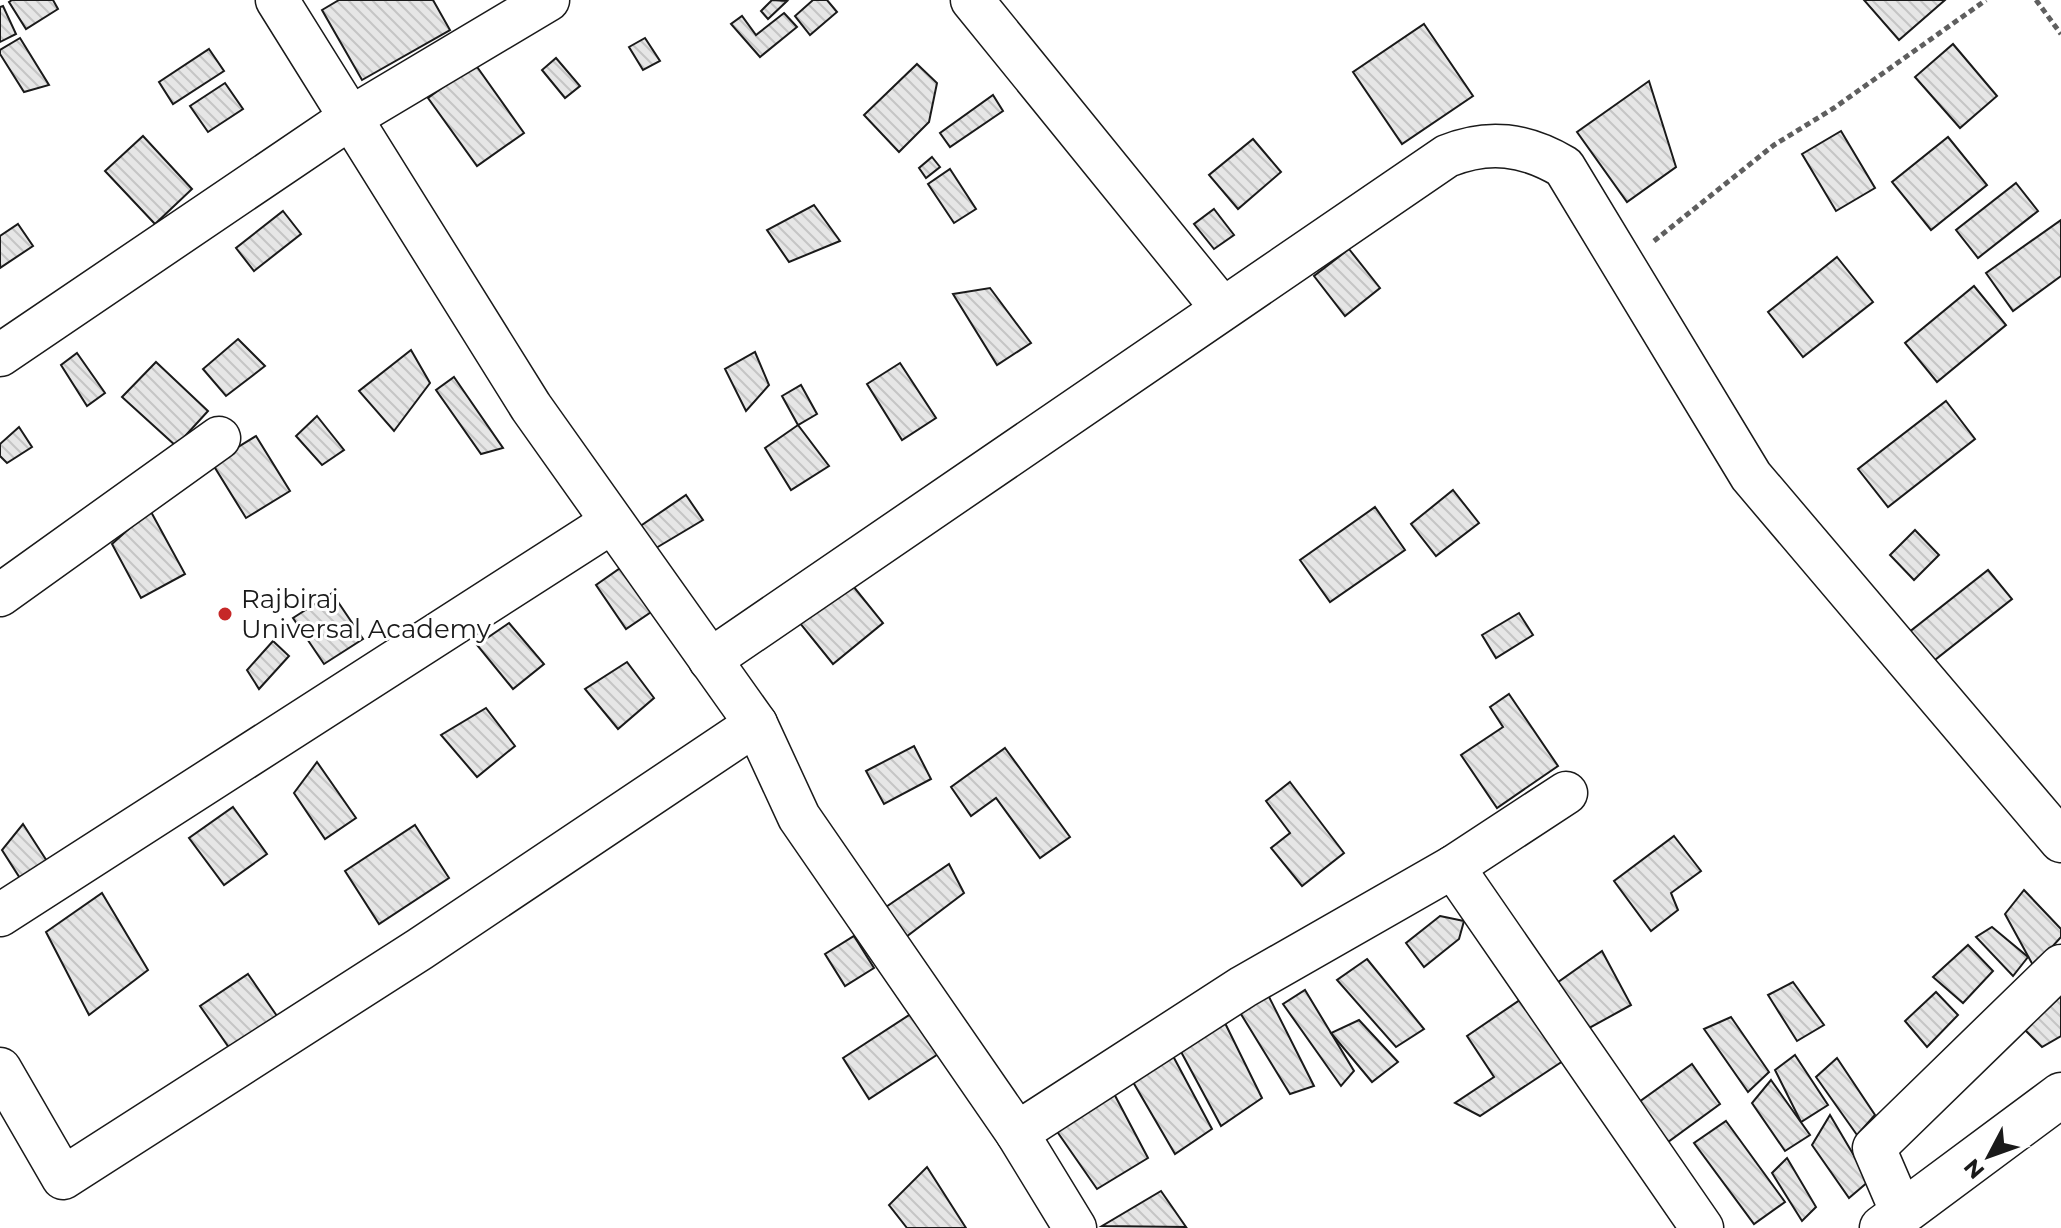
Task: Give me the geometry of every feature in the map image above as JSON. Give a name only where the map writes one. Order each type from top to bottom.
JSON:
[{"type":"main road","points":[[1892,1221],[2061,1095]]},
{"type":"street","points":[[277,0],[531,407],[756,724],[799,817],[1017,1133],[1075,1228]]},
{"type":"street","points":[[0,355],[350,118],[548,0]]},
{"type":"street","points":[[972,0],[1222,308]]},
{"type":"street","points":[[710,660],[1447,156],[1470,147],[1514,145],[1544,155],[1564,167],[1751,476],[2061,841]]},
{"type":"street","points":[[0,595],[219,438]]},
{"type":"street","points":[[0,915],[612,522]]},
{"type":"street","points":[[0,1069],[63,1178],[420,949],[756,724]]},
{"type":"street","points":[[1017,1133],[1243,987],[1453,867],[1566,793]]},
{"type":"street","points":[[1453,867],[1702,1228]]},
{"type":"street","points":[[1892,1221],[1874,1148],[2061,966]]},
{"type":"path","points":[[1625,265],[1774,145],[1834,108],[1986,0]]},
{"type":"path","points":[[2036,0],[2061,34]]},
{"type":"building","points":[[53,0],[58,9],[26,29],[9,2]]},
{"type":"building","points":[[339,0],[433,0],[450,30],[362,80],[322,10]]},
{"type":"building","points":[[772,0],[787,1],[768,19],[761,11]]},
{"type":"building","points":[[813,0],[827,0],[837,12],[810,35],[795,16]]},
{"type":"building","points":[[1864,0],[1945,0],[1899,40]]},
{"type":"building","points":[[3,6],[16,34],[0,42],[0,7]]},
{"type":"building","points":[[784,13],[797,27],[760,57],[731,24],[742,16],[756,35]]},
{"type":"building","points":[[1424,24],[1473,96],[1402,144],[1353,72]]},
{"type":"building","points":[[20,38],[49,85],[24,92],[0,54],[0,50]]},
{"type":"building","points":[[645,38],[660,61],[643,70],[629,47]]},
{"type":"building","points":[[1953,44],[1997,96],[1960,128],[1915,77]]},
{"type":"building","points":[[209,49],[224,71],[173,104],[159,82]]},
{"type":"building","points":[[556,58],[580,86],[565,98],[542,70]]},
{"type":"building","points":[[475,64],[524,133],[477,166],[428,98]]},
{"type":"building","points":[[917,64],[937,83],[929,122],[899,152],[864,115]]},
{"type":"building","points":[[1649,81],[1676,167],[1627,202],[1577,132]]},
{"type":"building","points":[[225,83],[243,109],[208,132],[190,106]]},
{"type":"building","points":[[993,95],[1003,111],[950,147],[940,133]]},
{"type":"building","points":[[1841,131],[1875,188],[1836,211],[1802,154]]},
{"type":"building","points":[[143,136],[192,189],[155,224],[105,171]]},
{"type":"building","points":[[1948,137],[1987,185],[1931,230],[1892,182]]},
{"type":"building","points":[[1253,139],[1281,172],[1238,209],[1209,175]]},
{"type":"building","points":[[932,157],[940,167],[926,178],[919,168]]},
{"type":"building","points":[[950,169],[976,209],[954,223],[928,184]]},
{"type":"building","points":[[2016,183],[2038,211],[1978,258],[1956,230]]},
{"type":"building","points":[[814,205],[840,241],[789,262],[767,230]]},
{"type":"building","points":[[1214,209],[1234,235],[1214,249],[1194,224]]},
{"type":"building","points":[[283,211],[301,234],[254,271],[236,248]]},
{"type":"building","points":[[2061,220],[2061,276],[2013,311],[1986,273]]},
{"type":"building","points":[[18,224],[33,246],[0,268],[0,236]]},
{"type":"building","points":[[1349,249],[1380,288],[1345,316],[1314,276]]},
{"type":"building","points":[[1837,257],[1873,302],[1803,357],[1768,312]]},
{"type":"building","points":[[1974,286],[2006,325],[1937,382],[1905,343]]},
{"type":"building","points":[[990,288],[1031,343],[997,365],[953,294]]},
{"type":"building","points":[[238,339],[265,366],[226,396],[203,369]]},
{"type":"building","points":[[411,350],[430,383],[394,431],[359,391]]},
{"type":"building","points":[[755,352],[769,385],[746,411],[725,369]]},
{"type":"building","points":[[77,353],[105,393],[87,406],[61,365]]},
{"type":"building","points":[[156,362],[208,411],[176,446],[122,397]]},
{"type":"building","points":[[900,363],[936,418],[902,440],[867,384]]},
{"type":"building","points":[[454,377],[503,448],[481,454],[436,390]]},
{"type":"building","points":[[801,385],[817,414],[798,425],[782,396]]},
{"type":"building","points":[[1946,401],[1975,439],[1888,507],[1858,469]]},
{"type":"building","points":[[317,416],[344,450],[322,465],[296,436]]},
{"type":"building","points":[[798,425],[829,466],[791,490],[765,448]]},
{"type":"building","points":[[19,427],[32,447],[7,463],[0,456],[0,444]]},
{"type":"building","points":[[256,436],[290,491],[246,518],[212,463]]},
{"type":"building","points":[[1453,490],[1479,523],[1436,556],[1411,524]]},
{"type":"building","points":[[686,495],[703,520],[651,551],[636,529]]},
{"type":"building","points":[[1375,507],[1405,550],[1330,602],[1300,560]]},
{"type":"building","points":[[150,510],[185,574],[141,598],[112,544]]},
{"type":"building","points":[[1915,530],[1939,555],[1914,580],[1890,555]]},
{"type":"building","points":[[626,564],[657,608],[626,629],[596,585]]},
{"type":"building","points":[[1988,570],[2012,599],[1931,663],[1908,633]]},
{"type":"building","points":[[849,581],[883,623],[833,664],[799,622]]},
{"type":"building","points":[[332,593],[363,639],[324,664],[293,618]]},
{"type":"building","points":[[1519,613],[1533,635],[1496,658],[1482,635]]},
{"type":"building","points":[[509,623],[544,664],[513,689],[477,645]]},
{"type":"building","points":[[273,641],[289,656],[259,689],[247,670]]},
{"type":"building","points":[[627,662],[654,698],[618,729],[585,689]]},
{"type":"building","points":[[1509,694],[1558,766],[1497,808],[1461,755],[1503,727],[1490,707]]},
{"type":"building","points":[[486,708],[515,746],[477,777],[441,735]]},
{"type":"building","points":[[914,746],[931,779],[884,804],[866,771]]},
{"type":"building","points":[[1005,748],[1070,837],[1040,858],[996,798],[971,816],[951,787]]},
{"type":"building","points":[[317,762],[356,818],[325,839],[294,793]]},
{"type":"building","points":[[1290,782],[1344,853],[1302,886],[1271,848],[1290,833],[1266,801]]},
{"type":"building","points":[[233,807],[267,854],[224,885],[189,838]]},
{"type":"building","points":[[23,824],[52,869],[25,886],[2,850]]},
{"type":"building","points":[[415,825],[449,878],[379,924],[345,871]]},
{"type":"building","points":[[1674,836],[1701,871],[1671,893],[1678,910],[1651,931],[1614,881]]},
{"type":"building","points":[[949,864],[964,893],[902,940],[883,909]]},
{"type":"building","points":[[2024,890],[2061,929],[2061,937],[2034,967],[2005,914]]},
{"type":"building","points":[[102,893],[148,970],[89,1015],[46,932]]},
{"type":"building","points":[[1440,916],[1464,921],[1459,939],[1424,967],[1406,943]]},
{"type":"building","points":[[1992,927],[2028,957],[2013,976],[1976,937]]},
{"type":"building","points":[[854,936],[874,968],[845,986],[825,954]]},
{"type":"building","points":[[1968,945],[1993,971],[1963,1003],[1933,977]]},
{"type":"building","points":[[1602,951],[1631,1005],[1582,1032],[1547,990]]},
{"type":"building","points":[[1367,959],[1424,1029],[1396,1047],[1337,980]]},
{"type":"building","points":[[248,974],[277,1016],[230,1049],[200,1006]]},
{"type":"building","points":[[1793,982],[1824,1025],[1797,1041],[1768,995]]},
{"type":"building","points":[[2061,985],[2061,1036],[2042,1047],[2018,1023]]},
{"type":"building","points":[[1264,987],[1314,1086],[1290,1094],[1236,1006]]},
{"type":"building","points":[[1305,990],[1354,1071],[1341,1086],[1283,1004]]},
{"type":"building","points":[[1936,992],[1958,1015],[1927,1047],[1905,1021]]},
{"type":"building","points":[[1527,995],[1569,1057],[1480,1116],[1455,1103],[1494,1077],[1467,1036]]},
{"type":"building","points":[[923,1006],[949,1047],[869,1099],[843,1058]]},
{"type":"building","points":[[1731,1017],[1769,1072],[1748,1092],[1704,1029]]},
{"type":"building","points":[[1223,1019],[1262,1098],[1221,1126],[1179,1048]]},
{"type":"building","points":[[1359,1020],[1398,1062],[1372,1082],[1331,1033]]},
{"type":"building","points":[[1795,1055],[1828,1105],[1801,1122],[1775,1070]]},
{"type":"building","points":[[1173,1056],[1212,1129],[1175,1154],[1133,1082]]},
{"type":"building","points":[[1837,1058],[1875,1115],[1857,1135],[1816,1077]]},
{"type":"building","points":[[1692,1064],[1720,1104],[1668,1142],[1639,1102]]},
{"type":"building","points":[[1771,1080],[1810,1135],[1785,1151],[1752,1103]]},
{"type":"building","points":[[1111,1088],[1148,1158],[1097,1189],[1056,1130]]},
{"type":"building","points":[[1830,1115],[1869,1181],[1849,1198],[1812,1145]]},
{"type":"building","points":[[1726,1121],[1785,1202],[1754,1224],[1694,1143]]},
{"type":"building","points":[[1787,1158],[1816,1207],[1802,1221],[1772,1173]]},
{"type":"building","points":[[927,1167],[966,1228],[907,1228],[889,1205]]},
{"type":"building","points":[[1161,1191],[1186,1227],[1102,1226]]},
{"type":"place","name":"Rajbiraj Universal Academy","points":[[225,614]]}]
